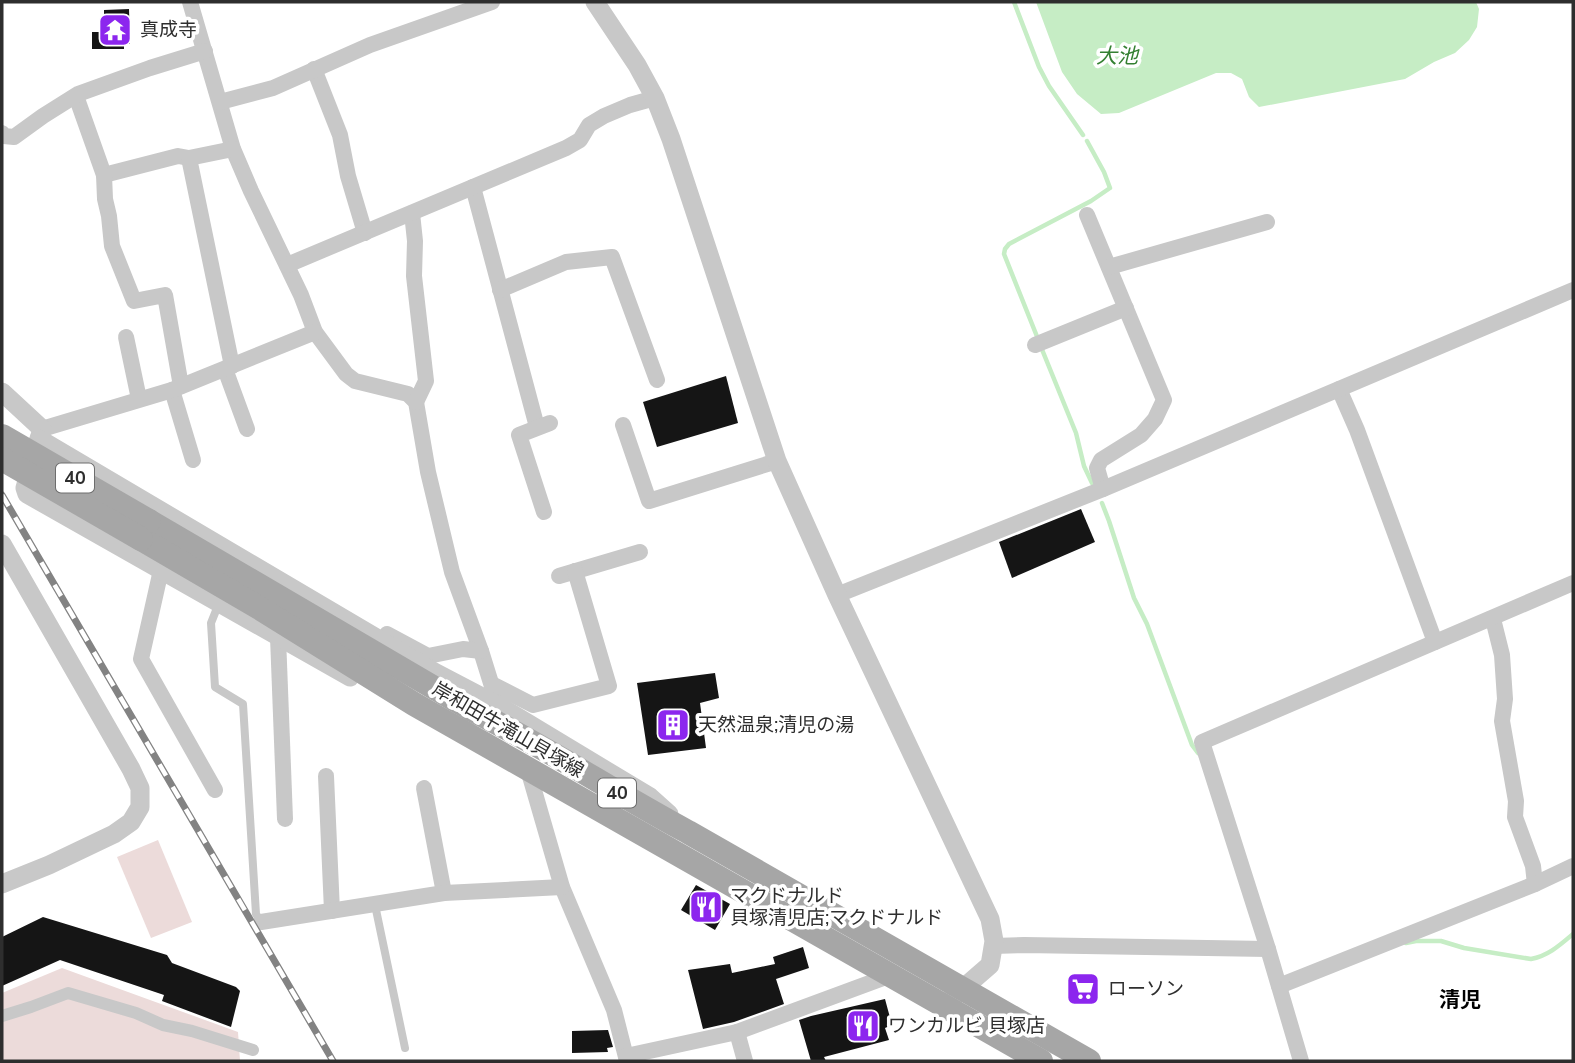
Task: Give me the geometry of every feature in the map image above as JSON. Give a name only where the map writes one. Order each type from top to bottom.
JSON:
[{"type":"main road","name":"岸和田牛滝山貝塚線","points":[[2,436],[261,609],[414,704],[891,975],[1028,1058]]},
{"type":"main road","name":"岸和田牛滝山貝塚線","points":[[2,459],[145,530],[472,710],[502,716],[644,809],[1088,1061]]},
{"type":"street","points":[[220,102],[273,88],[370,45],[492,2]]},
{"type":"street","points":[[595,2],[637,65],[655,98],[671,139],[777,461],[837,595],[990,919],[994,942],[990,965],[943,1005]]},
{"type":"street","points":[[194,3],[233,149],[301,295],[315,332],[346,374],[355,381],[408,394],[416,402]]},
{"type":"street","points":[[3,136],[14,137],[76,96],[205,51]]},
{"type":"street","points":[[314,69],[340,135],[348,176],[365,233]]},
{"type":"street","points":[[76,96],[104,175],[112,246],[134,301],[165,295],[177,388],[193,460]]},
{"type":"street","points":[[286,265],[566,148],[580,140],[589,125],[604,116],[655,98]]},
{"type":"street","points":[[104,175],[178,156],[189,158],[233,149]]},
{"type":"street","points":[[189,158],[229,368],[247,429]]},
{"type":"street","points":[[473,187],[500,290],[544,425],[519,435],[544,512]]},
{"type":"street","points":[[412,213],[415,241],[414,276],[426,381],[416,402],[428,472],[452,572],[502,716],[529,769],[562,887],[614,1010],[627,1058],[737,1032],[921,965]]},
{"type":"street","points":[[1087,215],[1164,400],[1155,419],[1140,435],[1101,460],[1097,468],[1103,489]]},
{"type":"street","points":[[1110,267],[1267,222]]},
{"type":"street","points":[[500,290],[566,262],[612,257],[657,380]]},
{"type":"street","points":[[837,595],[1103,489],[1573,290]]},
{"type":"street","points":[[1039,343],[1126,308]]},
{"type":"street","points":[[40,434],[177,388],[315,332]]},
{"type":"street","points":[[126,337],[139,400]]},
{"type":"street","points":[[1339,389],[1357,430],[1435,642]]},
{"type":"street","points":[[2,392],[40,434],[434,672],[502,716]]},
{"type":"street","points":[[623,425],[649,501],[777,461]]},
{"type":"street","points":[[40,434],[25,488],[27,494],[344,674],[495,750]]},
{"type":"street","points":[[2,544],[140,788],[140,807],[131,822],[114,834],[2,884]]},
{"type":"street","points":[[559,576],[640,552]]},
{"type":"street","points":[[161,570],[141,659],[215,790]]},
{"type":"street","points":[[492,684],[533,705],[609,686],[575,571]]},
{"type":"street","points":[[1301,1061],[1202,742],[1573,583]]},
{"type":"street","points":[[1493,619],[1502,655],[1505,699],[1502,721],[1516,801],[1515,817],[1533,866],[1535,884]]},
{"type":"street","points":[[348,621],[383,632],[428,656],[463,649],[481,651]]},
{"type":"street","points":[[278,637],[285,819]]},
{"type":"street","points":[[326,776],[332,911]]},
{"type":"street","points":[[424,788],[444,893]]},
{"type":"street","points":[[1279,986],[1535,884],[1573,866]]},
{"type":"street","points":[[261,922],[444,893],[562,887]]},
{"type":"street","points":[[993,946],[1268,949]]},
{"type":"street","points":[[2,1016],[68,992],[136,1013],[163,1025],[253,1050]]},
{"type":"street","points":[[737,1032],[745,1061]]},
{"type":"lane","points":[[219,603],[211,623],[215,687],[243,704],[256,914],[261,922]]},
{"type":"lane","points":[[375,905],[405,1048]]},
{"type":"shaded area","points":[[158,840],[192,922],[151,938],[117,857]]},
{"type":"shaded area","points":[[62,968],[238,1032],[240,1061],[2,1061],[2,993]]},
{"type":"water","name":"大池","points":[[1036,2],[1476,2],[1479,9],[1477,27],[1469,40],[1455,53],[1405,79],[1259,107],[1249,97],[1242,79],[1231,73],[1216,73],[1119,113],[1101,114],[1077,94],[1062,72]]},
{"type":"building","points":[[129,9],[130,44],[124,44],[124,49],[92,49],[92,32],[104,32],[104,10]]},
{"type":"building","points":[[726,376],[738,423],[657,447],[643,402]]},
{"type":"building","points":[[1081,509],[1095,542],[1012,578],[999,542]]},
{"type":"building","name":"天然温泉;清児の湯","points":[[715,673],[719,698],[700,703],[706,748],[648,755],[637,683]]},
{"type":"building","name":"マクドナルド 貝塚清児店;マクドナルド","points":[[696,885],[730,904],[715,930],[681,910]]},
{"type":"building","points":[[43,917],[167,955],[172,963],[236,987],[240,991],[231,1027],[162,1001],[164,995],[60,960],[2,986],[2,937]]},
{"type":"building","points":[[803,947],[809,968],[776,979],[784,1004],[734,1022],[703,1029],[688,970],[730,964],[732,973],[775,964],[773,957]]},
{"type":"building","points":[[885,999],[892,1025],[885,1028],[889,1040],[824,1057],[826,1061],[811,1061],[799,1020]]},
{"type":"building","points":[[608,1030],[613,1047],[607,1048],[608,1052],[572,1053],[572,1031]]},
{"type":"waterway","points":[[1014,2],[1039,67],[1083,135]]},
{"type":"waterway","points":[[1038,339],[1004,254],[1005,249],[1009,244],[1091,201],[1110,188],[1087,141]]},
{"type":"waterway","points":[[1041,347],[1076,433],[1084,466],[1092,483]]},
{"type":"waterway","points":[[1102,503],[1134,598],[1147,624],[1192,745],[1198,753]]},
{"type":"waterway","points":[[1406,943],[1441,941],[1464,948],[1531,959],[1548,953],[1573,934]]},
{"type":"railway","points":[[2,495],[333,1061]]},
{"type":"place","name":"真成寺","points":[[115,30]]},
{"type":"place","name":"天然温泉;清児の湯","points":[[673,725]]},
{"type":"place","name":"マクドナルド 貝塚清児店;マクドナルド","points":[[706,907]]},
{"type":"place","name":"ローソン","points":[[1083,989]]},
{"type":"place","name":"ワンカルビ 貝塚店","points":[[863,1026]]},
{"type":"district","name":"清児","points":[[1460,1000]]}]
